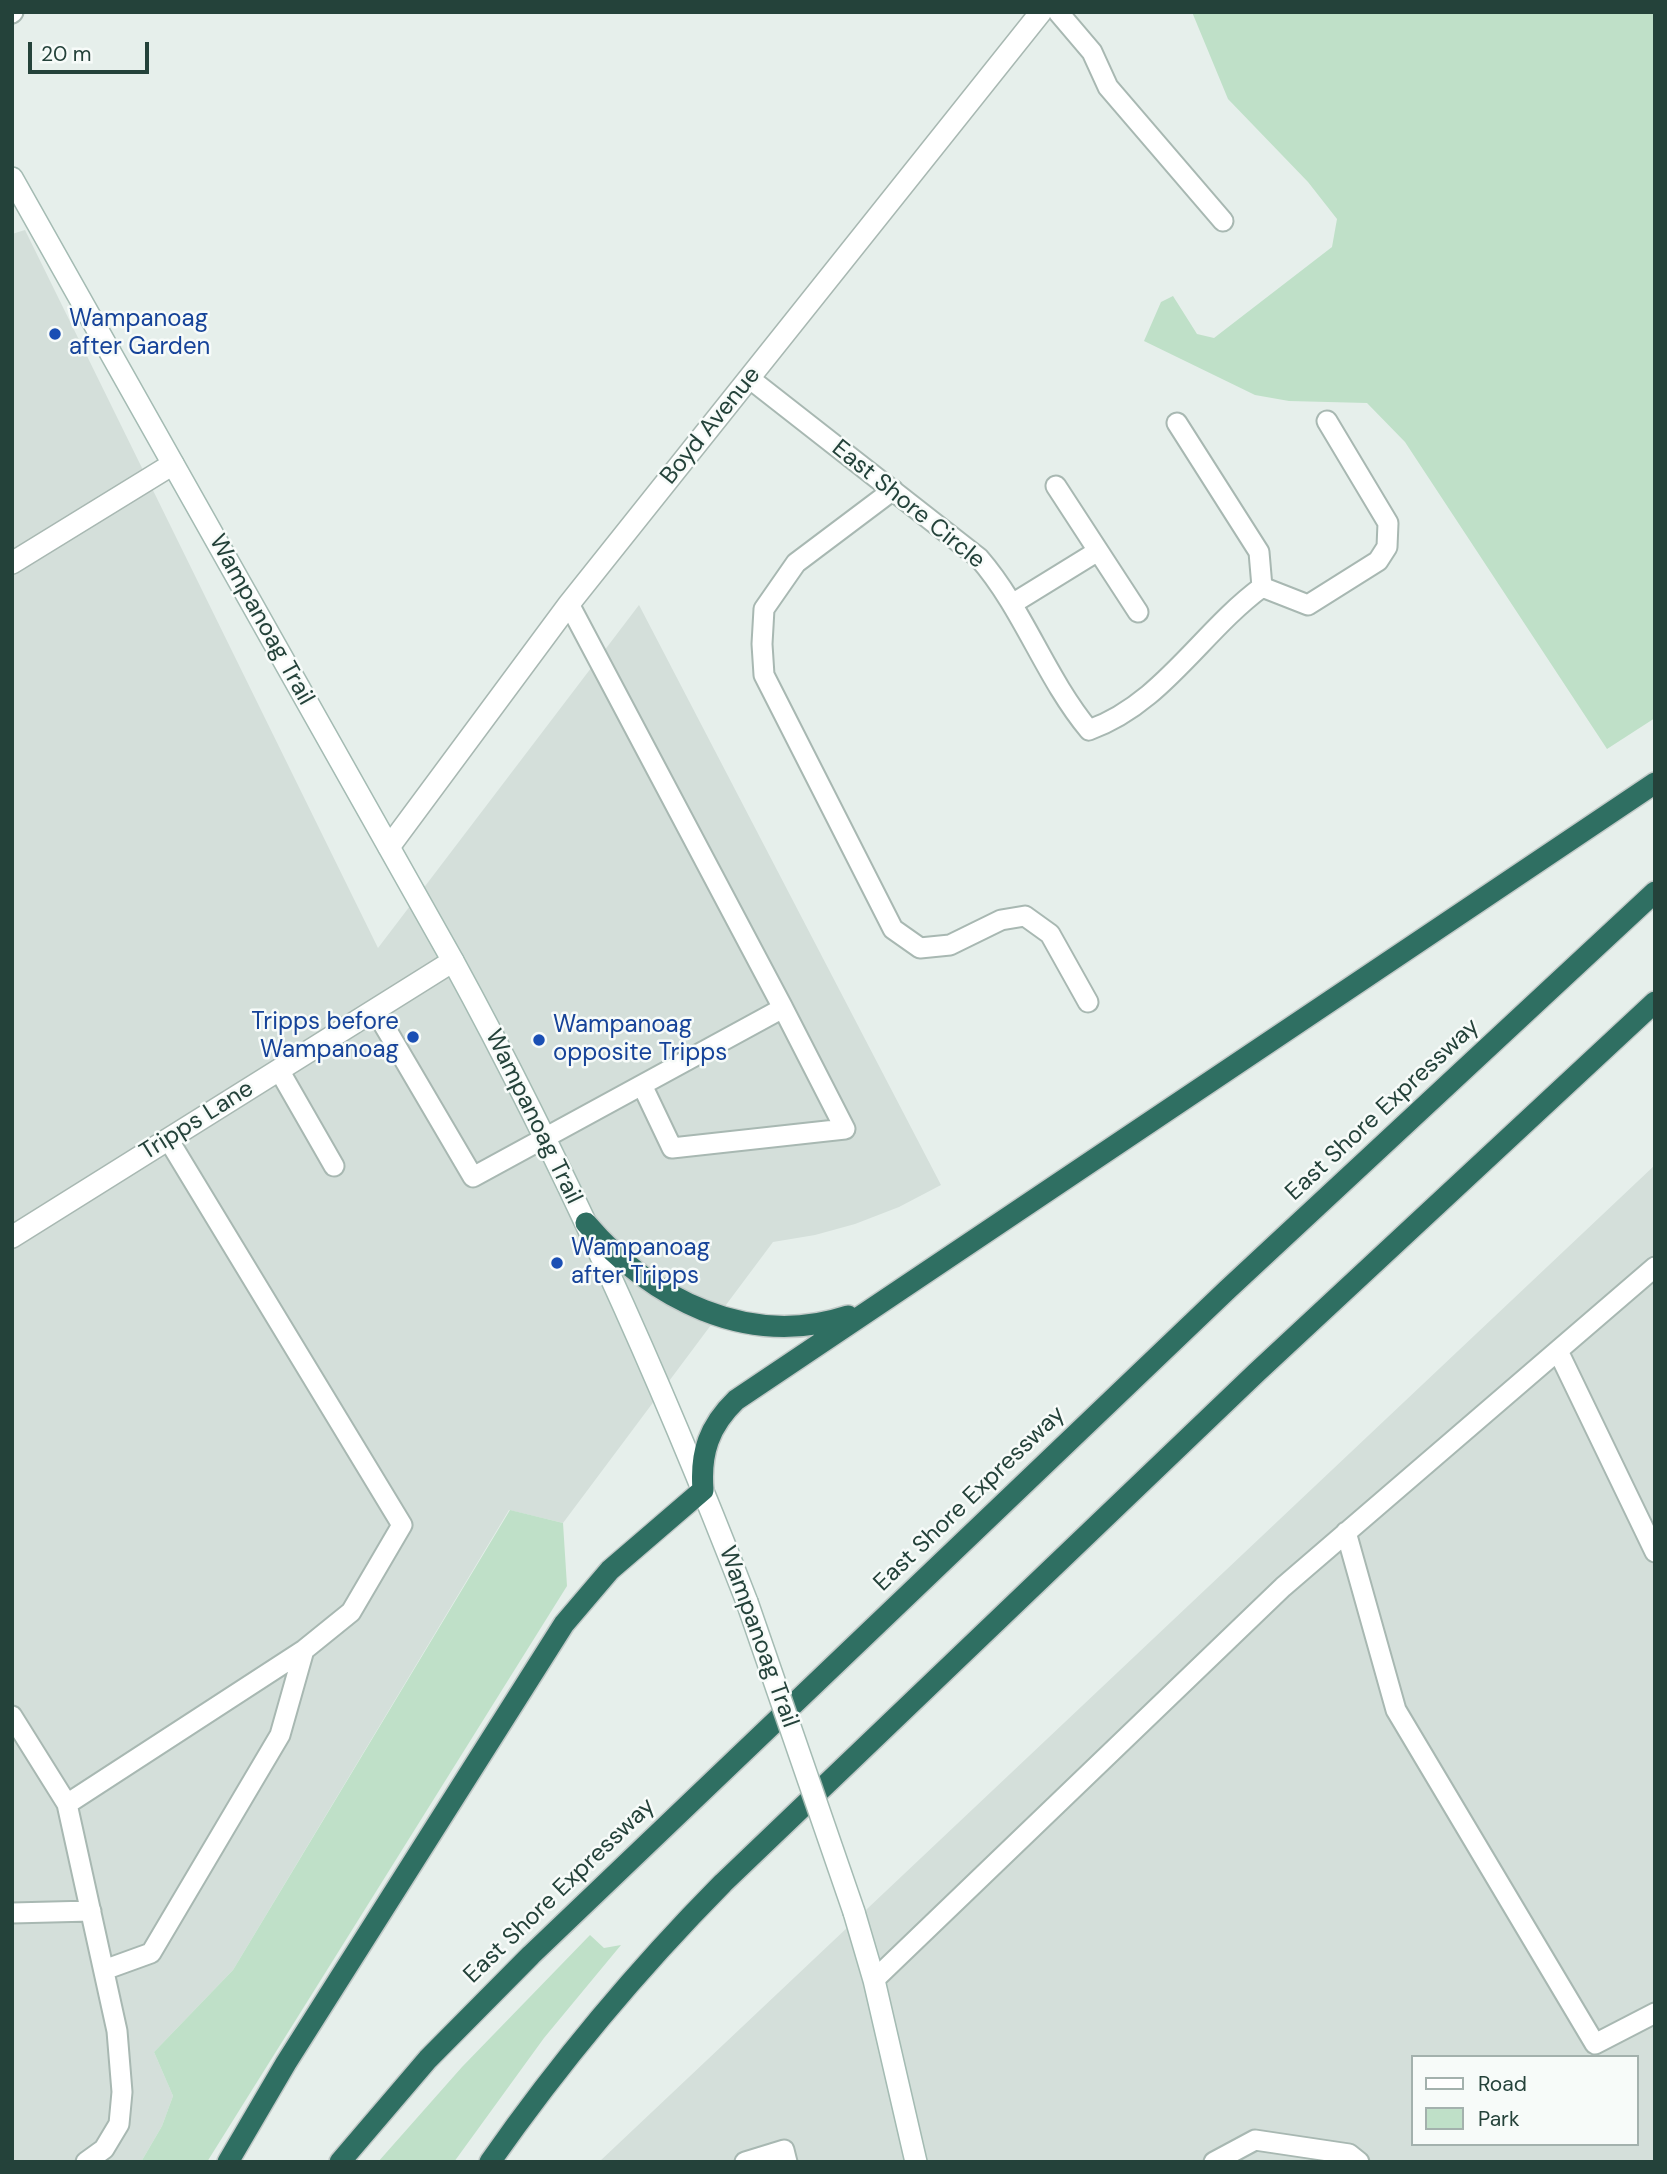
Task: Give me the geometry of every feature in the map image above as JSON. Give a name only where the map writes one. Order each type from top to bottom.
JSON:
[{"type":"highway","points":[[228,2162],[286,2063],[564,1624],[610,1570],[703,1490],[705,1447],[710,1433],[726,1410],[747,1391],[1655,783]]},
{"type":"highway","name":"East Shore Expressway","points":[[340,2162],[428,2059],[638,1851],[1227,1290],[1655,892]]},
{"type":"highway","points":[[490,2162],[574,2047],[671,1935],[723,1883],[1256,1373],[1655,1002]]},
{"type":"highway","points":[[586,1223],[621,1261],[653,1285],[687,1305],[748,1324],[783,1328],[818,1325],[853,1314],[885,1299]]},
{"type":"main road","name":"Boyd Avenue","points":[[389,847],[569,604],[1041,12]]},
{"type":"main road","name":"Wampanoag Trail","points":[[12,178],[453,961],[545,1138],[654,1371],[747,1602],[854,1912],[874,1980],[916,2162]]},
{"type":"main road","points":[[12,563],[173,464]]},
{"type":"main road","name":"Tripps Lane","points":[[12,1237],[453,961]]},
{"type":"lane","points":[[1058,12],[1092,52],[1108,87],[1223,221]]},
{"type":"lane","name":"East Shore Circle","points":[[749,378],[979,558],[1002,584],[1063,698],[1089,730],[1118,720],[1166,681],[1230,611],[1262,587]]},
{"type":"lane","points":[[1177,423],[1259,552],[1262,587],[1308,605],[1378,561],[1387,547],[1388,523],[1327,421]]},
{"type":"lane","points":[[1056,486],[1138,612]]},
{"type":"lane","points":[[892,490],[796,563],[779,584],[764,609],[764,675],[893,929],[920,948],[950,945],[1001,920],[1026,916],[1050,934],[1088,1002]]},
{"type":"lane","points":[[1012,604],[1098,551]]},
{"type":"lane","points":[[569,604],[845,1129],[673,1148],[642,1085]]},
{"type":"lane","points":[[375,1010],[473,1177],[783,1008]]},
{"type":"lane","points":[[279,1070],[334,1166]]},
{"type":"lane","points":[[67,1804],[304,1650],[351,1612],[402,1525],[168,1139]]},
{"type":"lane","points":[[874,1980],[1283,1587],[1655,1267]]},
{"type":"lane","points":[[1558,1351],[1655,1552]]},
{"type":"lane","points":[[1346,1532],[1396,1710],[1595,2044],[1655,2013]]},
{"type":"lane","points":[[104,1970],[151,1953],[280,1735],[304,1650]]},
{"type":"lane","points":[[12,1716],[67,1804],[117,2031],[122,2092],[119,2124],[104,2150],[86,2162]]},
{"type":"lane","points":[[12,1913],[91,1911]]},
{"type":"lane","points":[[1214,2162],[1255,2140],[1349,2154],[1359,2162]]},
{"type":"lane","points":[[745,2162],[784,2150],[787,2162]]},
{"type":"shaded area","points":[[25,230],[378,948],[639,605],[941,1185],[899,1207],[855,1224],[815,1235],[773,1242],[563,1523],[509,1510],[233,1970],[154,2052],[173,2096],[162,2126],[141,2162],[12,2162],[12,234]]},
{"type":"shaded area","points":[[1655,1165],[1655,2162],[599,2162]]},
{"type":"green space","points":[[1192,12],[1655,12],[1655,718],[1607,749],[1405,442],[1367,403],[1289,401],[1255,395],[1144,341],[1161,302],[1173,296],[1197,334],[1214,338],[1332,247],[1337,219],[1308,182],[1228,99]]},
{"type":"green space","points":[[510,1510],[563,1523],[567,1586],[207,2162],[141,2162],[162,2126],[173,2096],[154,2052],[233,1970]]},
{"type":"green space","points":[[590,1935],[604,1948],[621,1945],[544,2038],[454,2162],[378,2162],[462,2067]]},
{"type":"place","name":"Wampanoag after Garden","points":[[55,334]]},
{"type":"place","name":"Tripps before Wampanoag","points":[[413,1037]]},
{"type":"place","name":"Wampanoag opposite Tripps","points":[[539,1040]]},
{"type":"place","name":"Wampanoag after Tripps","points":[[557,1263]]}]
